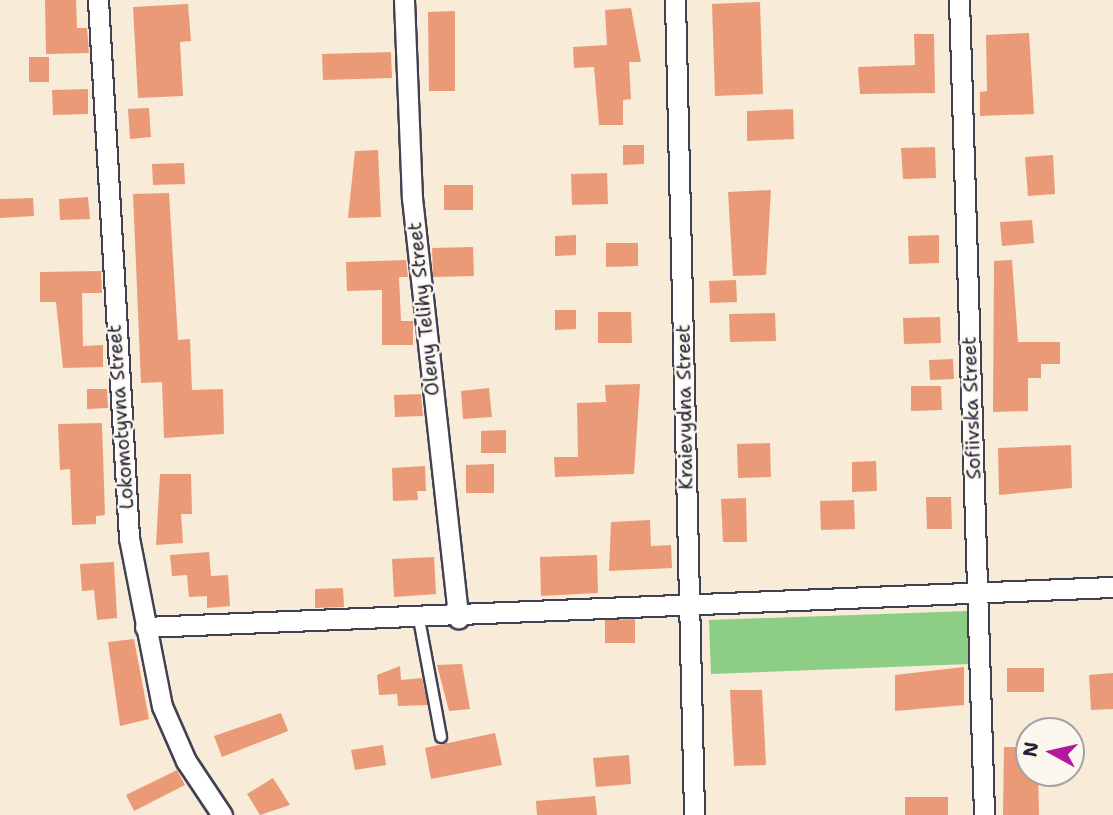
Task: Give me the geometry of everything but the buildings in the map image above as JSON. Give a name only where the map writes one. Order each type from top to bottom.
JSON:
[{"type":"street","name":"Lokomotyvna Street","points":[[98,0],[123,481],[145,627],[162,706],[186,761],[222,815]]},
{"type":"street","name":"Oleny Telihy Street","points":[[404,0],[412,198],[458,618]]},
{"type":"street","name":"Kraievydna Street","points":[[675,0],[694,815]]},
{"type":"street","name":"Sofiivska Street","points":[[959,0],[984,815]]},
{"type":"street","points":[[145,627],[458,618],[690,604],[1113,587]]},
{"type":"lane","points":[[419,619],[441,737]]},
{"type":"green space","points":[[968,611],[970,664],[711,674],[709,620]]}]
